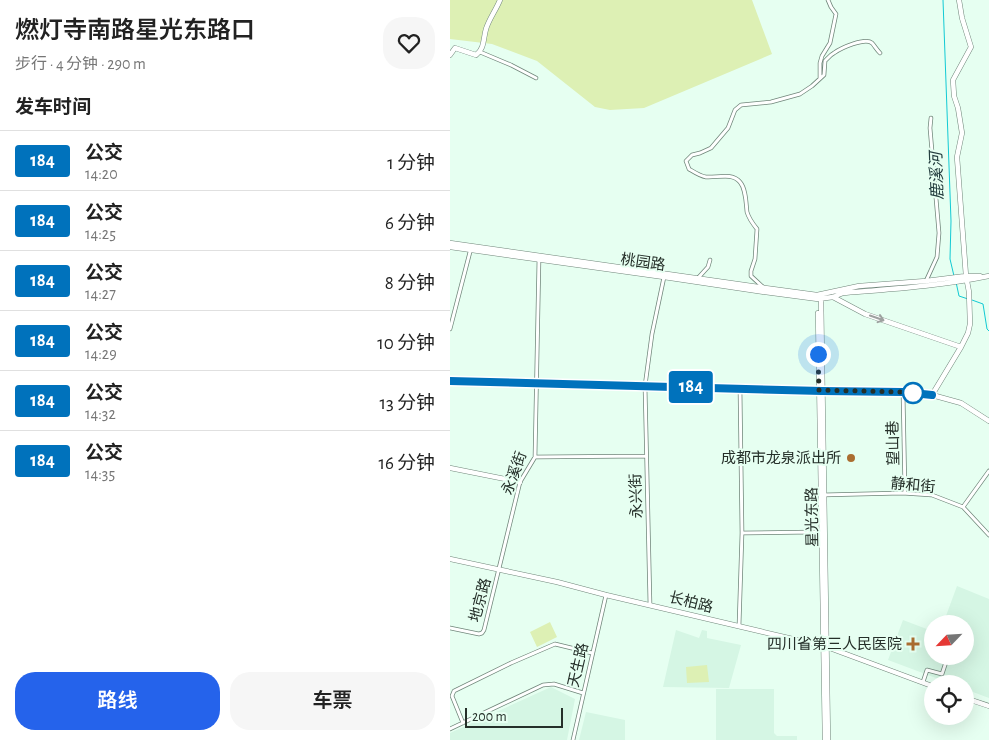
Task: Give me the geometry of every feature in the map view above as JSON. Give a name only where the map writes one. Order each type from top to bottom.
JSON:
[{"type":"street","points":[[450,56],[454,48],[476,55],[480,52],[484,46],[486,29],[500,0]]},
{"type":"street","points":[[820,78],[820,63],[830,43],[836,14],[828,0]]},
{"type":"street","points":[[932,395],[961,347],[970,324],[957,157],[962,133],[954,96],[953,80],[970,47],[959,0]]},
{"type":"street","points":[[765,288],[751,276],[755,258],[757,229],[748,214],[741,182],[735,178],[722,176],[715,178],[697,174],[688,168],[686,161],[692,154],[711,148],[728,128],[735,110],[741,105],[771,102],[800,94],[812,86],[824,74],[824,61],[843,47],[859,42],[871,42],[880,53]]},
{"type":"street","points":[[480,52],[536,78]]},
{"type":"street","points":[[926,281],[937,257],[939,233],[930,128],[931,118]]},
{"type":"street","points":[[450,243],[471,248],[450,329]]},
{"type":"street","name":"桃园路","points":[[450,247],[471,248],[664,275],[765,292],[819,296],[833,297],[843,294],[937,282]]},
{"type":"street","name":"永溪街","points":[[499,569],[520,482],[534,457],[539,258]]},
{"type":"street","points":[[698,278],[708,268],[710,260]]},
{"type":"street","points":[[664,275],[698,278],[819,296],[859,286],[926,281],[937,282],[989,276]]},
{"type":"street","name":"永兴街","points":[[650,605],[645,386],[652,334],[664,275]]},
{"type":"street","name":"星光东路","points":[[819,296],[828,740]]},
{"type":"street","points":[[833,297],[864,314],[961,347]]},
{"type":"street","points":[[450,381],[903,392],[932,395],[961,403],[989,421]]},
{"type":"street","points":[[739,626],[742,533],[740,389]]},
{"type":"street","name":"望山巷","points":[[903,392],[905,493]]},
{"type":"street","points":[[534,457],[646,456]]},
{"type":"street","points":[[450,468],[520,482]]},
{"type":"street","points":[[963,508],[989,472]]},
{"type":"street","name":"静和街","points":[[823,495],[905,493],[932,495],[963,508],[989,536]]},
{"type":"street","name":"星光东路","points":[[823,495],[821,533],[826,647],[824,740]]},
{"type":"street","points":[[742,533],[821,533]]},
{"type":"street","name":"长柏路","points":[[450,559],[557,582],[826,647],[922,682]]},
{"type":"street","name":"地京路","points":[[450,628],[482,633],[499,569]]},
{"type":"street","name":"天生路","points":[[573,740],[606,595]]},
{"type":"street","points":[[464,723],[452,696],[454,692],[511,663],[555,644],[592,653]]},
{"type":"street","points":[[922,682],[927,670],[942,674],[945,665]]},
{"type":"street","points":[[450,729],[543,685],[554,684],[583,693]]},
{"type":"street","points":[[974,701],[989,706]]},
{"type":"shaded area","name":"四川省第三人民医院","points":[[957,586],[989,599],[989,698],[974,692],[974,675],[928,675],[888,660],[903,620],[924,628],[924,665],[974,665],[974,615],[946,615]]},
{"type":"shaded area","points":[[676,630],[699,638],[702,630],[707,631],[707,638],[741,645],[729,688],[663,687]]},
{"type":"shaded area","points":[[551,687],[575,699],[567,740],[450,740],[450,733]]},
{"type":"shaded area","points":[[716,689],[774,689],[774,733],[777,736],[797,736],[797,740],[716,740]]},
{"type":"shaded area","points":[[586,712],[625,720],[625,740],[579,740]]},
{"type":"green space","points":[[450,0],[752,0],[772,54],[644,108],[610,110],[595,107],[537,61],[492,44],[450,39]]},
{"type":"green space","points":[[550,622],[557,637],[537,647],[530,632]]},
{"type":"green space","points":[[707,665],[709,682],[687,683],[686,667]]},
{"type":"waterway","name":"鹿溪河","points":[[943,0],[951,221],[950,259],[954,276]]},
{"type":"waterway","name":"鹿溪河","points":[[956,282],[959,296],[968,299]]},
{"type":"waterway","name":"鹿溪河","points":[[972,300],[983,304],[987,329],[989,331]]},
{"type":"bus line","name":"184","points":[[450,381],[903,392],[932,395]]},
{"type":"place","name":"成都市龙泉派出所","points":[[851,458]]},
{"type":"place","name":"四川省第三人民医院","points":[[913,644]]},
{"type":"route","points":[[818,354],[819,390],[917,393],[913,393]]}]
